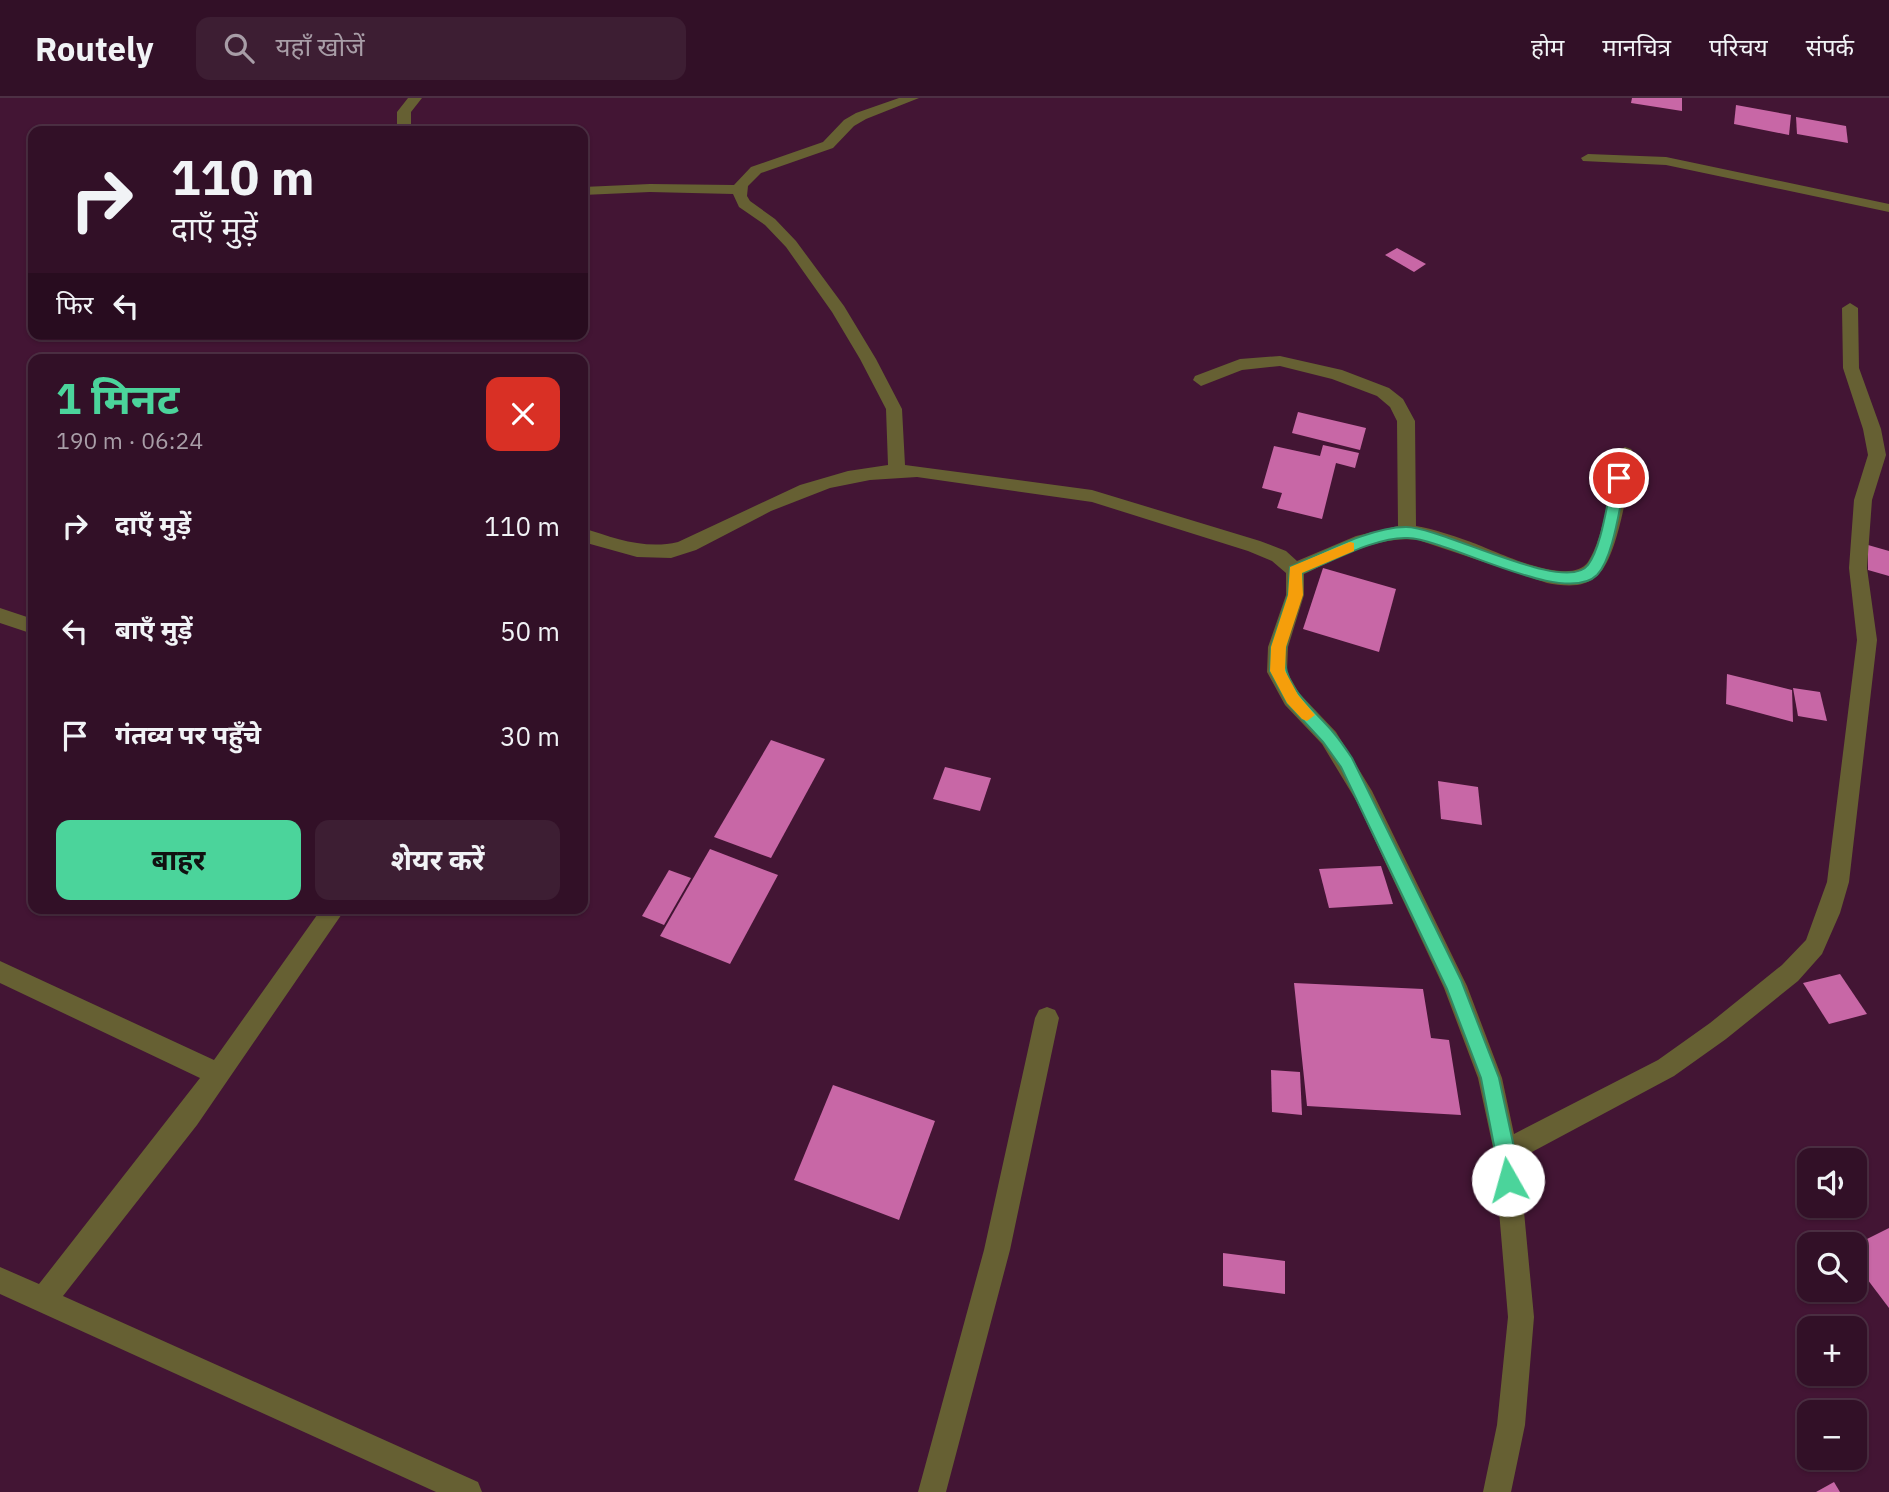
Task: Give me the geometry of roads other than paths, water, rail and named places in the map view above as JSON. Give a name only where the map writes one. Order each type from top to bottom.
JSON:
[{"type":"street","points":[[404,126],[404,112],[415,98]]},
{"type":"street","points":[[897,470],[894,409],[868,359],[838,310],[791,244],[770,222],[744,204],[740,190],[746,177],[756,170],[813,152],[828,145],[849,123],[861,116],[912,98]]},
{"type":"street","points":[[1588,158],[1666,161],[1889,208]]},
{"type":"street","points":[[588,191],[650,188],[740,190]]},
{"type":"street","points":[[1506,1152],[1666,1068],[1718,1031],[1790,973],[1814,947],[1829,913],[1838,882],[1867,640],[1858,568],[1863,500],[1877,455],[1872,429],[1852,369],[1850,308]]},
{"type":"street","points":[[1201,380],[1240,365],[1280,361],[1336,374],[1383,393],[1397,403],[1406,421],[1407,532]]},
{"type":"street","points":[[1295,570],[1366,540],[1407,532],[1459,544],[1555,578],[1578,579],[1592,571],[1601,553],[1625,453]]},
{"type":"street","points":[[588,537],[623,548],[650,552],[673,551],[783,496],[822,481],[897,470],[946,473],[1092,496],[1254,546],[1279,556],[1295,570],[1296,595],[1278,647],[1277,671],[1293,699],[1329,738],[1346,763],[1455,986],[1490,1078],[1506,1152],[1521,1317],[1511,1425],[1497,1492]]},
{"type":"street","points":[[0,615],[28,625]]},
{"type":"street","points":[[44,1300],[188,1116],[331,914]]},
{"type":"street","points":[[0,972],[218,1074]]},
{"type":"street","points":[[932,1492],[998,1250],[1047,1018]]},
{"type":"street","points":[[0,1280],[468,1492]]}]
